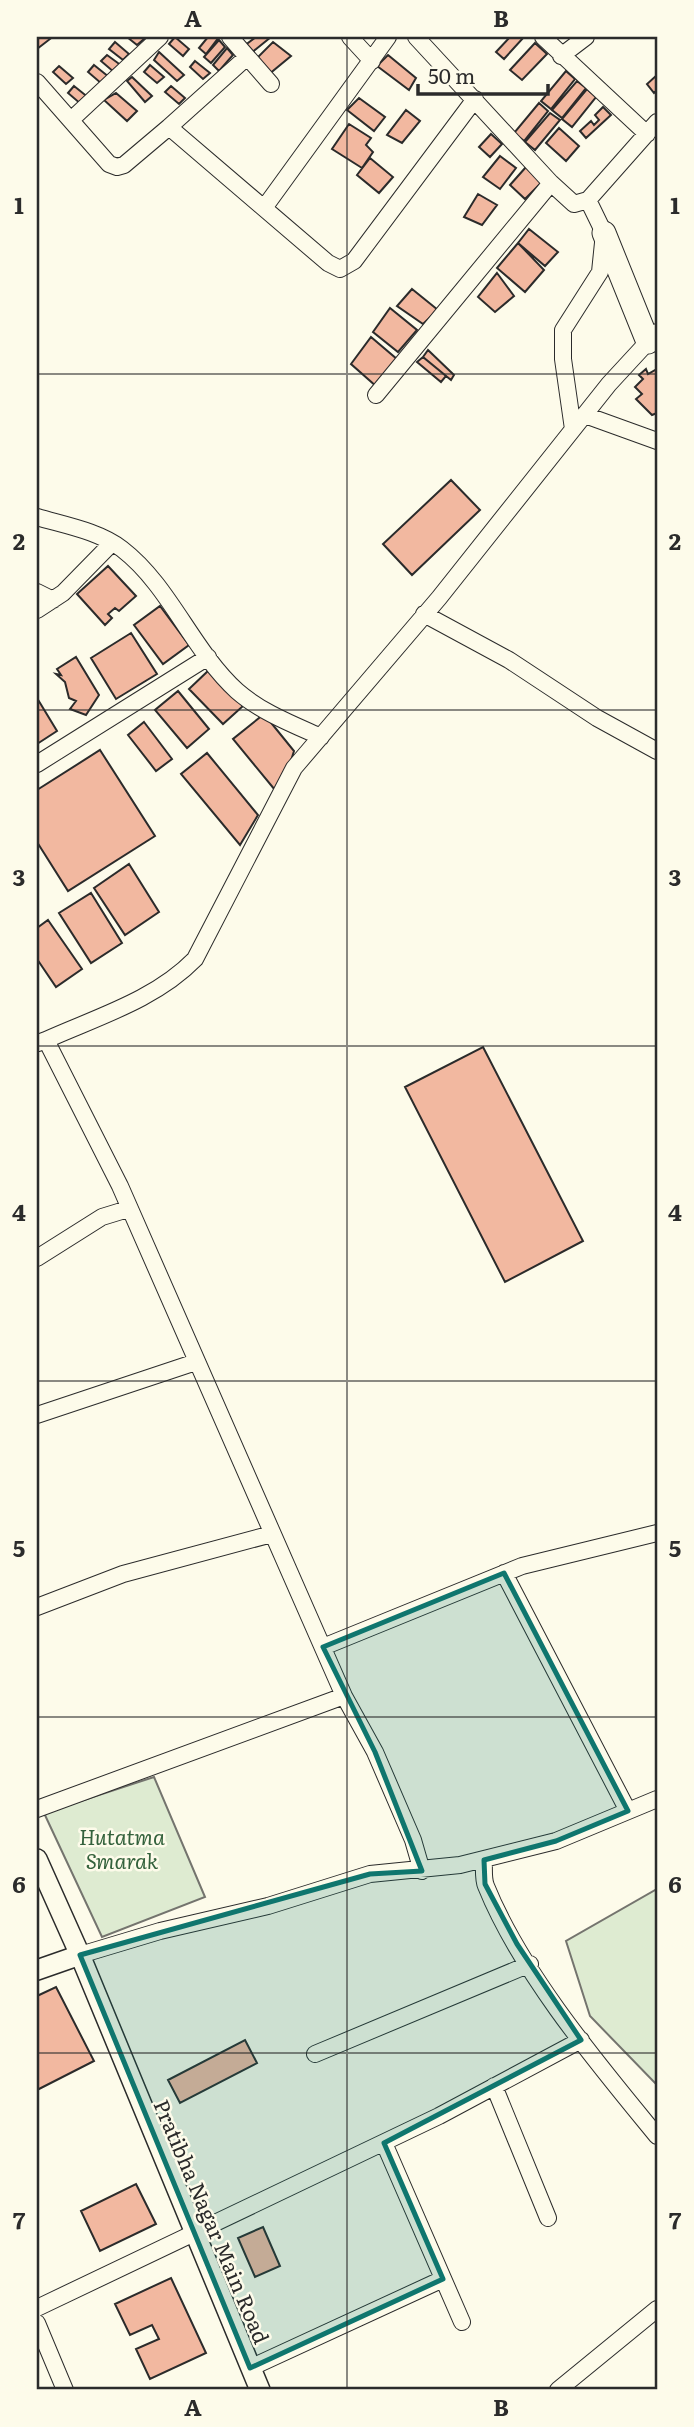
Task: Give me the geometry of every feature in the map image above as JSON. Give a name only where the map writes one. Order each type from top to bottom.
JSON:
[{"type":"main road","points":[[604,233],[653,337]]},
{"type":"street","points":[[72,119],[160,37]]},
{"type":"street","points":[[230,37],[271,84]]},
{"type":"street","points":[[350,37],[372,61]]},
{"type":"street","points":[[264,208],[388,37]]},
{"type":"street","points":[[416,37],[551,183],[574,204],[588,200],[652,128],[561,56],[542,37]]},
{"type":"street","points":[[561,56],[586,37]]},
{"type":"street","points":[[37,82],[109,164],[117,167],[131,160],[247,57]]},
{"type":"street","points":[[169,127],[328,263],[340,269],[348,266],[475,99]]},
{"type":"street","points":[[376,396],[551,183]]},
{"type":"street","points":[[573,429],[563,359],[563,330],[600,272],[604,233],[588,200]]},
{"type":"street","points":[[422,1871],[413,1840],[375,1752],[344,1696],[128,1209],[41,1042],[147,996],[181,973],[195,958],[294,768],[424,614],[573,429],[653,337]]},
{"type":"street","points":[[585,415],[657,441]]},
{"type":"street","points":[[37,517],[121,548],[237,690],[257,705],[321,737]]},
{"type":"street","points":[[37,610],[79,578],[112,543]]},
{"type":"street","points":[[37,592],[53,600]]},
{"type":"street","points":[[424,614],[509,660],[597,718],[657,751]]},
{"type":"street","points":[[37,764],[208,657]]},
{"type":"street","points":[[37,1258],[102,1217],[128,1209]]},
{"type":"street","points":[[37,1415],[196,1362]]},
{"type":"street","points":[[323,1647],[504,1573],[657,1533]]},
{"type":"street","points":[[37,1607],[123,1574],[272,1534]]},
{"type":"street","points":[[504,1573],[628,1811]]},
{"type":"street","points":[[37,1810],[344,1696]]},
{"type":"street","points":[[37,1970],[160,1931],[268,1906],[370,1874],[422,1871],[484,1860],[556,1841],[657,1799]]},
{"type":"street","name":"Pratibha Nagar Main Road","points":[[37,1859],[80,1955],[124,2069],[260,2390]]},
{"type":"street","points":[[484,1860],[485,1884],[530,1964],[581,2040],[657,2136]]},
{"type":"street","points":[[315,2054],[530,1964]]},
{"type":"street","points":[[37,2308],[87,2282],[196,2234],[244,2207],[384,2143],[581,2040]]},
{"type":"street","points":[[494,2086],[548,2218]]},
{"type":"street","points":[[384,2143],[462,2322]]},
{"type":"street","points":[[250,2368],[443,2279]]},
{"type":"street","points":[[558,2390],[576,2385],[657,2309]]},
{"type":"street","points":[[37,2323],[65,2390]]},
{"type":"highlighted area","points":[[504,1573],[628,1811],[556,1841],[484,1860],[485,1884],[517,1944],[581,2040],[384,2143],[443,2279],[250,2368],[80,1955],[370,1874],[422,1871],[375,1752],[323,1647]]},
{"type":"green space","name":"Hutatma Smarak","points":[[154,1777],[205,1897],[102,1937],[44,1813]]},
{"type":"green space","points":[[657,1889],[657,2085],[590,2016],[566,1941]]},
{"type":"building","points":[[37,37],[48,37],[50,39],[37,49]]},
{"type":"building","points":[[127,37],[142,37],[144,39],[137,45]]},
{"type":"building","points":[[175,37],[189,49],[183,56],[169,44]]},
{"type":"building","points":[[208,37],[219,37],[206,54],[199,48]]},
{"type":"building","points":[[256,37],[271,37],[250,54],[244,46]]},
{"type":"building","points":[[510,37],[524,37],[504,59],[496,52]]},
{"type":"building","points":[[219,40],[225,47],[211,63],[204,57]]},
{"type":"building","points":[[115,42],[129,54],[123,60],[109,49]]},
{"type":"building","points":[[273,42],[291,56],[268,75],[256,59]]},
{"type":"building","points":[[535,43],[547,54],[522,80],[510,70]]},
{"type":"building","points":[[227,48],[233,55],[219,71],[213,65]]},
{"type":"building","points":[[159,52],[184,75],[177,81],[154,60]]},
{"type":"building","points":[[107,55],[122,66],[115,73],[101,61]]},
{"type":"building","points":[[388,55],[416,78],[409,90],[377,66]]},
{"type":"building","points":[[195,61],[210,73],[203,79],[190,67]]},
{"type":"building","points":[[94,65],[109,77],[102,84],[88,72]]},
{"type":"building","points":[[150,65],[164,77],[157,83],[144,72]]},
{"type":"building","points":[[59,66],[73,78],[66,84],[53,72]]},
{"type":"building","points":[[566,71],[575,79],[551,109],[541,101]]},
{"type":"building","points":[[657,75],[657,90],[654,93],[647,84]]},
{"type":"building","points":[[132,77],[152,96],[145,102],[127,81]]},
{"type":"building","points":[[577,81],[586,88],[562,118],[552,110]]},
{"type":"building","points":[[74,86],[89,98],[82,105],[68,93]]},
{"type":"building","points":[[171,86],[185,98],[179,104],[165,92]]},
{"type":"building","points":[[587,89],[596,97],[572,127],[562,119]]},
{"type":"building","points":[[116,93],[137,111],[127,121],[104,100]]},
{"type":"building","points":[[359,98],[385,117],[374,131],[347,110]]},
{"type":"building","points":[[539,103],[548,111],[524,141],[514,133]]},
{"type":"building","points":[[603,107],[611,115],[586,138],[580,131],[591,121],[594,125],[599,120],[595,115]]},
{"type":"building","points":[[406,110],[420,121],[402,143],[387,135]]},
{"type":"building","points":[[550,113],[560,120],[535,150],[525,142]]},
{"type":"building","points":[[349,124],[371,138],[366,145],[373,152],[362,168],[332,149]]},
{"type":"building","points":[[559,128],[579,146],[566,161],[546,143]]},
{"type":"building","points":[[491,134],[502,144],[490,157],[479,147]]},
{"type":"building","points":[[500,156],[516,168],[500,189],[483,177]]},
{"type":"building","points":[[370,158],[393,177],[379,193],[357,175]]},
{"type":"building","points":[[526,167],[543,181],[525,199],[510,185]]},
{"type":"building","points":[[478,194],[497,205],[482,225],[464,217]]},
{"type":"building","points":[[529,229],[558,252],[545,266],[518,243]]},
{"type":"building","points":[[518,243],[544,270],[525,292],[497,268]]},
{"type":"building","points":[[497,273],[514,296],[495,312],[478,297]]},
{"type":"building","points":[[412,289],[438,310],[423,324],[397,306]]},
{"type":"building","points":[[390,308],[417,330],[398,352],[373,332]]},
{"type":"building","points":[[371,337],[398,360],[377,387],[351,364]]},
{"type":"building","points":[[428,350],[454,375],[451,380],[423,357]]},
{"type":"building","points":[[423,357],[446,376],[441,382],[417,362]]},
{"type":"building","points":[[646,369],[648,374],[657,369],[657,413],[652,415],[636,399],[642,394],[635,387],[643,379],[639,375]]},
{"type":"building","points":[[451,480],[480,510],[412,575],[383,544]]},
{"type":"building","points":[[108,566],[136,596],[119,611],[115,608],[108,614],[112,618],[105,625],[77,594]]},
{"type":"building","points":[[160,606],[189,645],[163,664],[134,625]]},
{"type":"building","points":[[131,633],[157,674],[116,699],[91,658]]},
{"type":"building","points":[[76,657],[99,695],[86,715],[70,709],[76,701],[69,698],[65,682],[56,674],[61,675],[57,669]]},
{"type":"building","points":[[209,670],[243,706],[223,724],[189,689]]},
{"type":"building","points":[[178,691],[209,729],[187,748],[155,710]]},
{"type":"building","points":[[37,698],[57,731],[37,744]]},
{"type":"building","points":[[264,714],[294,751],[284,783],[275,790],[233,739]]},
{"type":"building","points":[[144,722],[172,759],[156,771],[128,735]]},
{"type":"building","points":[[100,750],[155,836],[68,891],[37,842],[37,790]]},
{"type":"building","points":[[207,753],[258,815],[240,845],[181,774]]},
{"type":"building","points":[[129,864],[159,912],[125,935],[94,888]]},
{"type":"building","points":[[91,893],[122,943],[91,963],[59,913]]},
{"type":"building","points":[[48,920],[82,969],[56,987],[37,959],[37,928]]},
{"type":"building","points":[[483,1047],[583,1241],[505,1282],[405,1087]]},
{"type":"building","points":[[56,1987],[94,2061],[37,2090],[37,1996]]},
{"type":"building","points":[[245,2040],[257,2063],[180,2103],[168,2080]]},
{"type":"building","points":[[136,2184],[156,2224],[100,2251],[81,2211]]},
{"type":"building","points":[[263,2227],[280,2266],[255,2277],[238,2238]]},
{"type":"building","points":[[171,2278],[206,2353],[150,2379],[136,2349],[159,2339],[152,2325],[130,2335],[115,2304]]}]
